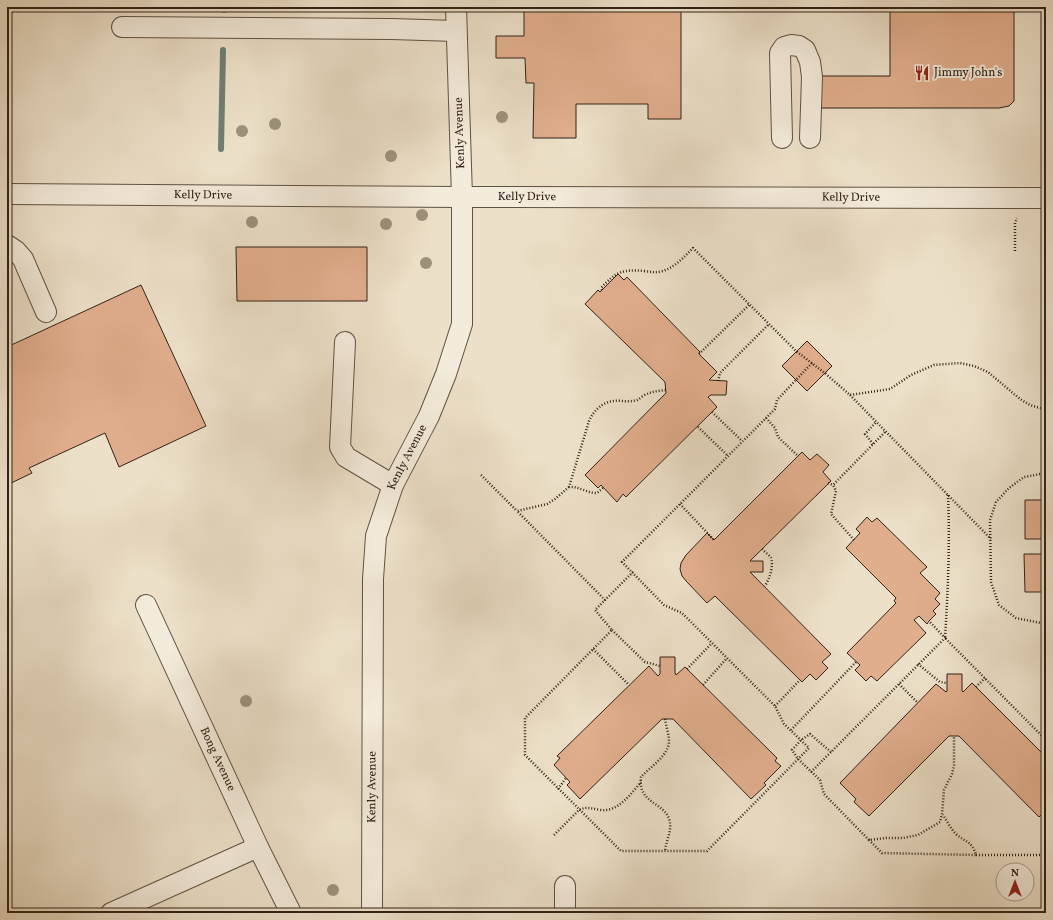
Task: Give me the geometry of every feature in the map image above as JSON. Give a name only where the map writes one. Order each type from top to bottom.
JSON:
[{"type":"street","name":"Kenly Avenue","points":[[372,913],[373,579],[376,536],[393,485],[429,416],[446,374],[462,324],[462,197],[456,7]]},
{"type":"street","points":[[122,27],[391,29],[456,31]]},
{"type":"street","points":[[782,138],[780,53],[784,47],[791,45],[799,46],[805,50],[810,62],[812,77],[810,138]]},
{"type":"street","name":"Kelly Drive","points":[[7,194],[462,197],[1046,198]]},
{"type":"street","points":[[7,245],[16,251],[23,259],[46,312]]},
{"type":"street","points":[[345,342],[340,447],[346,457],[393,485]]},
{"type":"street","name":"Bong Avenue","points":[[146,605],[258,846],[291,913]]},
{"type":"street","points":[[111,913],[258,846]]},
{"type":"street","points":[[565,886],[565,913]]},
{"type":"path","points":[[1015,251],[1015,223],[1020,213]]},
{"type":"path","points":[[602,290],[601,288],[610,278],[624,270],[655,273],[674,266],[693,248],[796,352],[826,374],[850,395],[990,539]]},
{"type":"path","points":[[699,354],[749,305]]},
{"type":"path","points":[[718,381],[720,373],[769,324]]},
{"type":"path","points":[[612,630],[524,718],[525,756],[621,850],[707,850],[809,748],[784,724],[775,706],[682,613],[664,605],[622,562],[775,410],[777,400],[812,363]]},
{"type":"path","points":[[850,395],[890,389],[911,375],[934,365],[960,363],[974,366],[988,372],[1020,399],[1030,405],[1046,410]]},
{"type":"path","points":[[516,511],[547,504],[568,487],[592,413],[598,407],[607,402],[619,400],[629,402],[637,400],[648,393],[666,390]]},
{"type":"path","points":[[712,412],[742,442]]},
{"type":"path","points":[[766,418],[775,428],[778,437],[798,456]]},
{"type":"path","points":[[873,444],[865,434],[876,422]]},
{"type":"path","points":[[698,427],[728,456]]},
{"type":"path","points":[[833,485],[885,432]]},
{"type":"path","points":[[1046,473],[1024,477],[1009,488],[996,502],[990,520],[991,582],[999,605],[1016,618],[1046,624]]},
{"type":"path","points":[[481,475],[605,600]]},
{"type":"path","points":[[828,483],[833,485],[836,491],[831,514],[854,540]]},
{"type":"path","points":[[568,487],[574,486],[589,493],[597,493],[603,488]]},
{"type":"path","points":[[811,772],[945,638],[948,581],[948,496]]},
{"type":"path","points":[[680,504],[714,540]]},
{"type":"path","points":[[762,549],[770,557],[771,563],[770,575],[765,586]]},
{"type":"path","points":[[633,572],[595,610],[612,630],[645,662],[660,666]]},
{"type":"path","points":[[929,621],[1046,740]]},
{"type":"path","points":[[687,669],[712,644]]},
{"type":"path","points":[[593,649],[629,685]]},
{"type":"path","points":[[703,685],[727,658]]},
{"type":"path","points":[[791,730],[856,662]]},
{"type":"path","points":[[918,664],[940,682],[947,683]]},
{"type":"path","points":[[976,687],[985,678]]},
{"type":"path","points":[[775,706],[800,680]]},
{"type":"path","points":[[899,684],[918,702]]},
{"type":"path","points":[[665,719],[669,743],[667,750],[642,777],[641,782],[641,786],[649,800],[667,814],[670,820],[670,829],[665,850]]},
{"type":"path","points":[[831,752],[810,734],[801,740],[792,750],[798,759],[820,780],[824,794],[882,853],[1046,855],[1046,849]]},
{"type":"path","points":[[869,840],[903,838],[918,835],[940,822],[944,790],[952,774],[954,765],[954,736]]},
{"type":"path","points":[[558,789],[566,778]]},
{"type":"path","points":[[554,835],[579,810],[584,808],[603,810],[621,804],[641,782]]},
{"type":"path","points":[[942,814],[955,833],[970,842],[974,847],[976,855]]},
{"type":"path","points":[[1046,826],[1046,836]]},
{"type":"building","points":[[532,7],[681,7],[681,119],[648,119],[648,104],[576,104],[576,138],[533,138],[534,83],[526,83],[525,58],[496,58],[496,36],[524,36],[524,11],[532,10]]},
{"type":"building","points":[[890,7],[1014,7],[1014,101],[1009,106],[999,108],[817,108],[818,76],[890,76]]},
{"type":"building","points":[[236,247],[367,247],[367,301],[237,301]]},
{"type":"building","points":[[618,274],[624,280],[627,277],[700,352],[699,354],[717,372],[709,380],[727,381],[726,395],[711,395],[708,397],[717,407],[626,497],[623,494],[617,502],[601,485],[598,488],[585,475],[666,393],[665,382],[585,304],[598,290],[600,292]]},
{"type":"building","points":[[141,285],[206,426],[119,467],[105,433],[29,468],[32,473],[7,485],[7,347]]},
{"type":"building","points":[[807,341],[832,366],[807,391],[782,366]]},
{"type":"building","points":[[802,452],[810,460],[817,454],[829,465],[823,472],[831,481],[750,561],[763,561],[763,572],[750,572],[831,654],[822,662],[828,668],[816,680],[810,674],[802,682],[715,596],[707,603],[682,576],[680,569],[681,563],[686,555],[707,533],[714,540]]},
{"type":"building","points":[[1025,500],[1046,500],[1046,539],[1025,539]]},
{"type":"building","points":[[867,517],[872,522],[877,518],[927,567],[920,573],[940,593],[935,599],[940,604],[933,611],[936,614],[927,624],[919,616],[914,620],[926,633],[877,681],[871,676],[866,681],[855,670],[860,665],[847,653],[896,603],[894,601],[896,598],[846,548],[860,533],[856,529]]},
{"type":"building","points":[[1024,554],[1046,554],[1046,592],[1025,592]]},
{"type":"building","points":[[660,657],[675,657],[676,675],[685,667],[777,758],[775,761],[781,766],[764,783],[766,785],[751,799],[673,719],[662,719],[580,799],[567,785],[570,782],[554,765],[560,758],[557,756],[649,666],[658,676],[660,674]]},
{"type":"building","points":[[947,674],[962,674],[963,692],[972,683],[1046,757],[1046,810],[1039,817],[959,736],[949,736],[869,816],[854,802],[856,799],[840,783],[936,684],[946,692],[947,691]]},
{"type":"waterway","points":[[221,149],[223,50]]},
{"type":"place","name":"Jimmy John's","points":[[922,73]]}]
